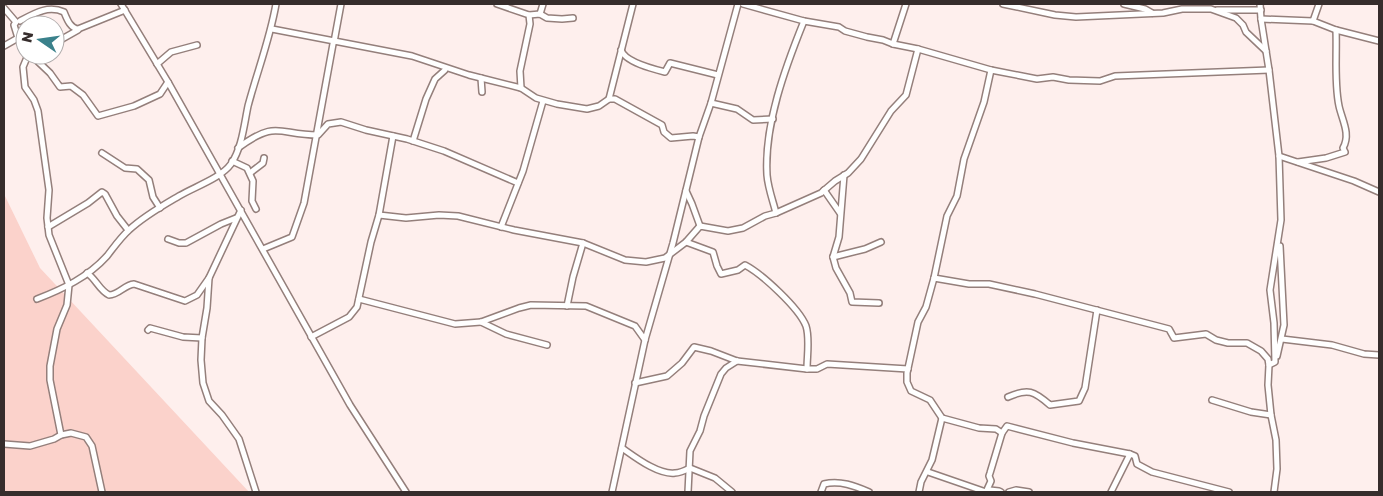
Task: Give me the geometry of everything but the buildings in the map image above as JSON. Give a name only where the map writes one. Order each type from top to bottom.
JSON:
[{"type":"street","points":[[121,4],[168,82],[311,337],[373,442],[406,492]]},
{"type":"street","points":[[36,299],[69,285],[87,273],[106,257],[128,230],[190,189],[220,174],[232,161],[238,148],[272,29],[276,4]]},
{"type":"street","points":[[263,249],[292,237],[296,230],[304,203],[341,4]]},
{"type":"street","points":[[497,4],[529,15],[540,14],[547,18],[562,20],[573,18]]},
{"type":"street","points":[[540,14],[543,4]]},
{"type":"street","points":[[272,29],[333,43],[406,54],[481,78],[521,88],[543,100],[587,109],[599,106],[609,99],[633,4]]},
{"type":"street","points":[[612,492],[644,340],[738,4]]},
{"type":"street","points":[[744,4],[991,70],[1037,79],[1053,78],[1100,82],[1115,76],[1269,70]]},
{"type":"street","points":[[893,44],[906,4]]},
{"type":"street","points":[[1003,4],[1066,16],[1164,14],[1182,9],[1215,10],[1261,7],[1279,156],[1281,220],[1270,290],[1274,323],[1275,362]]},
{"type":"street","points":[[1124,4],[1152,13]]},
{"type":"street","points":[[1313,21],[1319,4]]},
{"type":"street","points":[[4,8],[15,21]]},
{"type":"street","points":[[31,15],[54,8],[64,12],[73,28],[78,30]]},
{"type":"street","points":[[65,37],[125,10]]},
{"type":"street","points":[[1215,10],[1236,18],[1246,32],[1267,51]]},
{"type":"street","points":[[521,88],[519,76],[530,24],[529,15]]},
{"type":"street","points":[[1261,19],[1313,21],[1336,30],[1379,41]]},
{"type":"street","points":[[776,213],[767,178],[767,155],[772,119],[792,50],[804,21]]},
{"type":"street","points":[[1298,162],[1326,158],[1345,152],[1343,148],[1346,142],[1347,130],[1340,113],[1337,95],[1336,30]]},
{"type":"street","points":[[4,46],[15,40]]},
{"type":"street","points":[[157,64],[171,52],[197,45]]},
{"type":"street","points":[[700,226],[720,231],[748,226],[764,216],[776,213],[821,193],[856,166],[886,117],[906,95],[918,49]]},
{"type":"street","points":[[621,50],[625,56],[647,68],[665,72],[670,63],[718,75]]},
{"type":"street","points":[[24,65],[25,87],[38,110],[49,190],[48,227],[51,242],[69,285],[66,304],[50,357],[50,380],[60,435]]},
{"type":"street","points":[[41,65],[50,73],[60,87],[70,86],[86,97],[98,116],[134,106],[160,94],[168,82]]},
{"type":"street","points":[[413,141],[426,99],[435,79],[445,70]]},
{"type":"street","points":[[991,70],[986,97],[964,159],[956,196],[947,216],[926,307],[918,322],[906,381],[914,394],[930,400],[942,418],[979,428],[996,429],[1002,433]]},
{"type":"street","points":[[481,78],[482,92]]},
{"type":"street","points":[[609,99],[618,100],[662,125],[664,132],[672,138],[700,137]]},
{"type":"street","points":[[501,227],[523,171],[543,100]]},
{"type":"street","points":[[711,103],[737,109],[754,120],[772,119]]},
{"type":"street","points":[[238,148],[252,138],[271,130],[316,136],[320,135],[328,124],[338,122],[444,151],[518,183]]},
{"type":"street","points":[[311,337],[349,317],[355,311],[379,215],[393,136]]},
{"type":"street","points":[[102,153],[125,168],[137,169],[149,180],[153,197],[160,208]]},
{"type":"street","points":[[1279,156],[1354,181],[1379,192]]},
{"type":"street","points":[[250,173],[263,162],[264,158]]},
{"type":"street","points":[[232,161],[247,168],[250,173],[253,180],[252,201],[256,209]]},
{"type":"street","points":[[844,175],[838,243],[833,258],[836,268],[850,293],[852,302],[879,303]]},
{"type":"street","points":[[824,190],[841,214]]},
{"type":"street","points":[[686,191],[700,226]]},
{"type":"street","points":[[48,227],[88,203],[102,192],[128,230]]},
{"type":"street","points":[[87,273],[93,277],[103,292],[109,295],[116,294],[127,286],[134,284],[186,302],[197,295],[210,278],[241,210]]},
{"type":"street","points":[[379,215],[406,218],[452,215],[501,227],[584,243],[632,261],[652,262],[669,255],[686,242],[700,226]]},
{"type":"street","points":[[168,239],[179,243],[186,243],[215,227],[237,218]]},
{"type":"street","points":[[1269,365],[1275,362],[1284,325],[1279,237]]},
{"type":"street","points":[[686,242],[713,252],[721,274],[732,272],[745,265],[757,272],[773,287],[799,315],[806,326],[807,369]]},
{"type":"street","points":[[833,258],[862,250],[881,242]]},
{"type":"street","points":[[567,306],[573,277],[584,243]]},
{"type":"street","points":[[210,278],[202,338],[202,375],[210,404],[222,415],[239,439],[256,492]]},
{"type":"street","points":[[934,278],[969,284],[989,284],[1035,294],[1169,329],[1174,338],[1206,334],[1216,340],[1228,343],[1248,343],[1261,351],[1268,359],[1271,415],[1276,440],[1274,492]]},
{"type":"street","points":[[358,299],[450,323],[462,324],[481,322],[531,305],[586,306],[634,325],[638,328],[644,340]]},
{"type":"street","points":[[1008,397],[1024,392],[1037,394],[1050,406],[1079,401],[1085,388],[1097,310]]},
{"type":"street","points":[[481,322],[506,334],[547,345]]},
{"type":"street","points":[[148,330],[150,328],[183,337],[202,338]]},
{"type":"street","points":[[1282,338],[1332,345],[1364,354],[1379,355]]},
{"type":"street","points":[[635,383],[668,376],[694,347],[711,351],[736,361],[807,369],[817,369],[827,364],[908,369]]},
{"type":"street","points":[[688,492],[690,451],[700,431],[721,374],[736,361]]},
{"type":"street","points":[[1212,400],[1245,410],[1271,415]]},
{"type":"street","points":[[919,492],[921,482],[928,472],[932,460],[942,418]]},
{"type":"street","points":[[986,492],[991,481],[989,476],[1002,433],[1008,426],[1073,443],[1130,454],[1135,456],[1137,464],[1152,472],[1196,482],[1215,491],[1229,492]]},
{"type":"street","points":[[4,444],[30,446],[54,439],[60,435],[71,433],[82,435],[90,440],[102,492]]},
{"type":"street","points":[[622,448],[643,463],[666,472],[676,474],[690,468],[712,476],[732,492]]},
{"type":"street","points":[[1111,492],[1130,454]]},
{"type":"street","points":[[928,472],[986,492],[990,490],[999,490],[1001,492]]},
{"type":"street","points":[[821,492],[824,484],[832,483],[852,485],[869,492]]},
{"type":"street","points":[[1009,492],[1016,490],[1029,492]]},
{"type":"shaded area","points":[[4,194],[40,268],[249,492],[4,492]]}]
